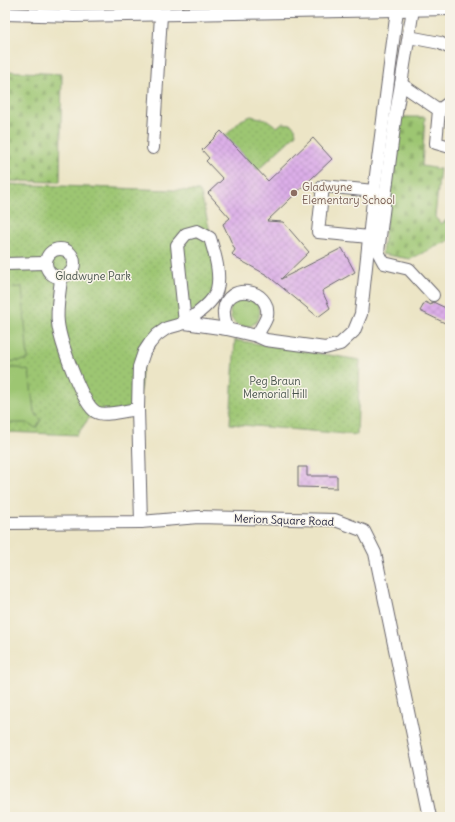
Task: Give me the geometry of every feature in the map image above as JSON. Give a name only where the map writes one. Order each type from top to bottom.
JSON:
[{"type":"street","points":[[5,14],[74,16],[147,10],[161,14],[363,8],[397,10],[450,9]]},
{"type":"street","points":[[185,323],[227,329],[258,336],[266,340],[325,348],[340,344],[354,331],[361,314],[374,191],[397,10]]},
{"type":"street","points":[[413,10],[395,119],[378,252],[384,263],[409,269],[434,295]]},
{"type":"street","points":[[153,148],[161,14]]},
{"type":"street","points":[[409,37],[437,43],[450,48]]},
{"type":"street","points":[[401,84],[439,110]]},
{"type":"street","points":[[450,102],[439,110],[436,143],[450,147]]},
{"type":"street","points":[[369,237],[318,232],[323,186],[374,191]]},
{"type":"street","points":[[141,522],[138,409],[139,366],[144,352],[157,335],[167,328],[185,323],[214,298],[218,289],[217,260],[210,238],[197,230],[186,234],[177,245],[185,323]]},
{"type":"street","points":[[57,249],[65,249],[71,254],[74,261],[73,269],[68,275],[61,278],[48,272],[45,263],[47,256],[53,250],[57,249]]},
{"type":"street","points":[[5,264],[45,263]]},
{"type":"street","points":[[61,278],[58,312],[60,336],[86,402],[97,412],[103,414],[138,409]]},
{"type":"street","points":[[227,329],[224,316],[226,302],[231,296],[238,292],[252,292],[264,301],[267,315],[265,322],[260,328],[258,336]]},
{"type":"street","name":"Merion Square Road","points":[[5,523],[141,522],[198,517],[335,520],[364,531],[375,553],[430,817]]},
{"type":"green space","points":[[5,71],[62,74],[60,182],[5,181]]},
{"type":"green space","points":[[251,116],[266,119],[277,127],[282,123],[291,124],[295,128],[296,134],[258,170],[225,136],[241,120]]},
{"type":"green space","points":[[399,117],[425,117],[422,166],[440,169],[435,217],[441,224],[448,219],[450,221],[450,240],[410,259],[382,254]]},
{"type":"green space","name":"Gladwyne Park","points":[[5,184],[199,191],[201,194],[217,260],[213,298],[167,328],[144,352],[138,409],[89,418],[77,435],[5,432]]},
{"type":"green space","points":[[22,287],[28,360],[5,362],[5,288]]},
{"type":"green space","points":[[245,297],[256,301],[260,312],[256,323],[245,327],[234,323],[230,312],[234,301]]},
{"type":"green space","name":"Peg Braun Memorial Hill","points":[[235,340],[360,360],[357,435],[230,424]]},
{"type":"green space","points":[[19,368],[29,371],[34,412],[41,420],[36,428],[27,423],[5,423],[5,369]]},
{"type":"building","points":[[221,131],[268,181],[313,138],[332,159],[267,221],[283,222],[309,252],[281,279],[342,248],[355,272],[322,291],[330,308],[318,317],[267,275],[236,258],[232,254],[235,250],[223,224],[230,218],[208,193],[223,179],[206,161],[209,158],[202,150]]},
{"type":"building","points":[[425,302],[431,305],[433,302],[450,310],[445,323],[420,311]]},
{"type":"building","points":[[298,467],[307,467],[307,476],[337,476],[337,488],[298,487]]},
{"type":"place","name":"Gladwyne Elementary School","points":[[294,193]]}]
